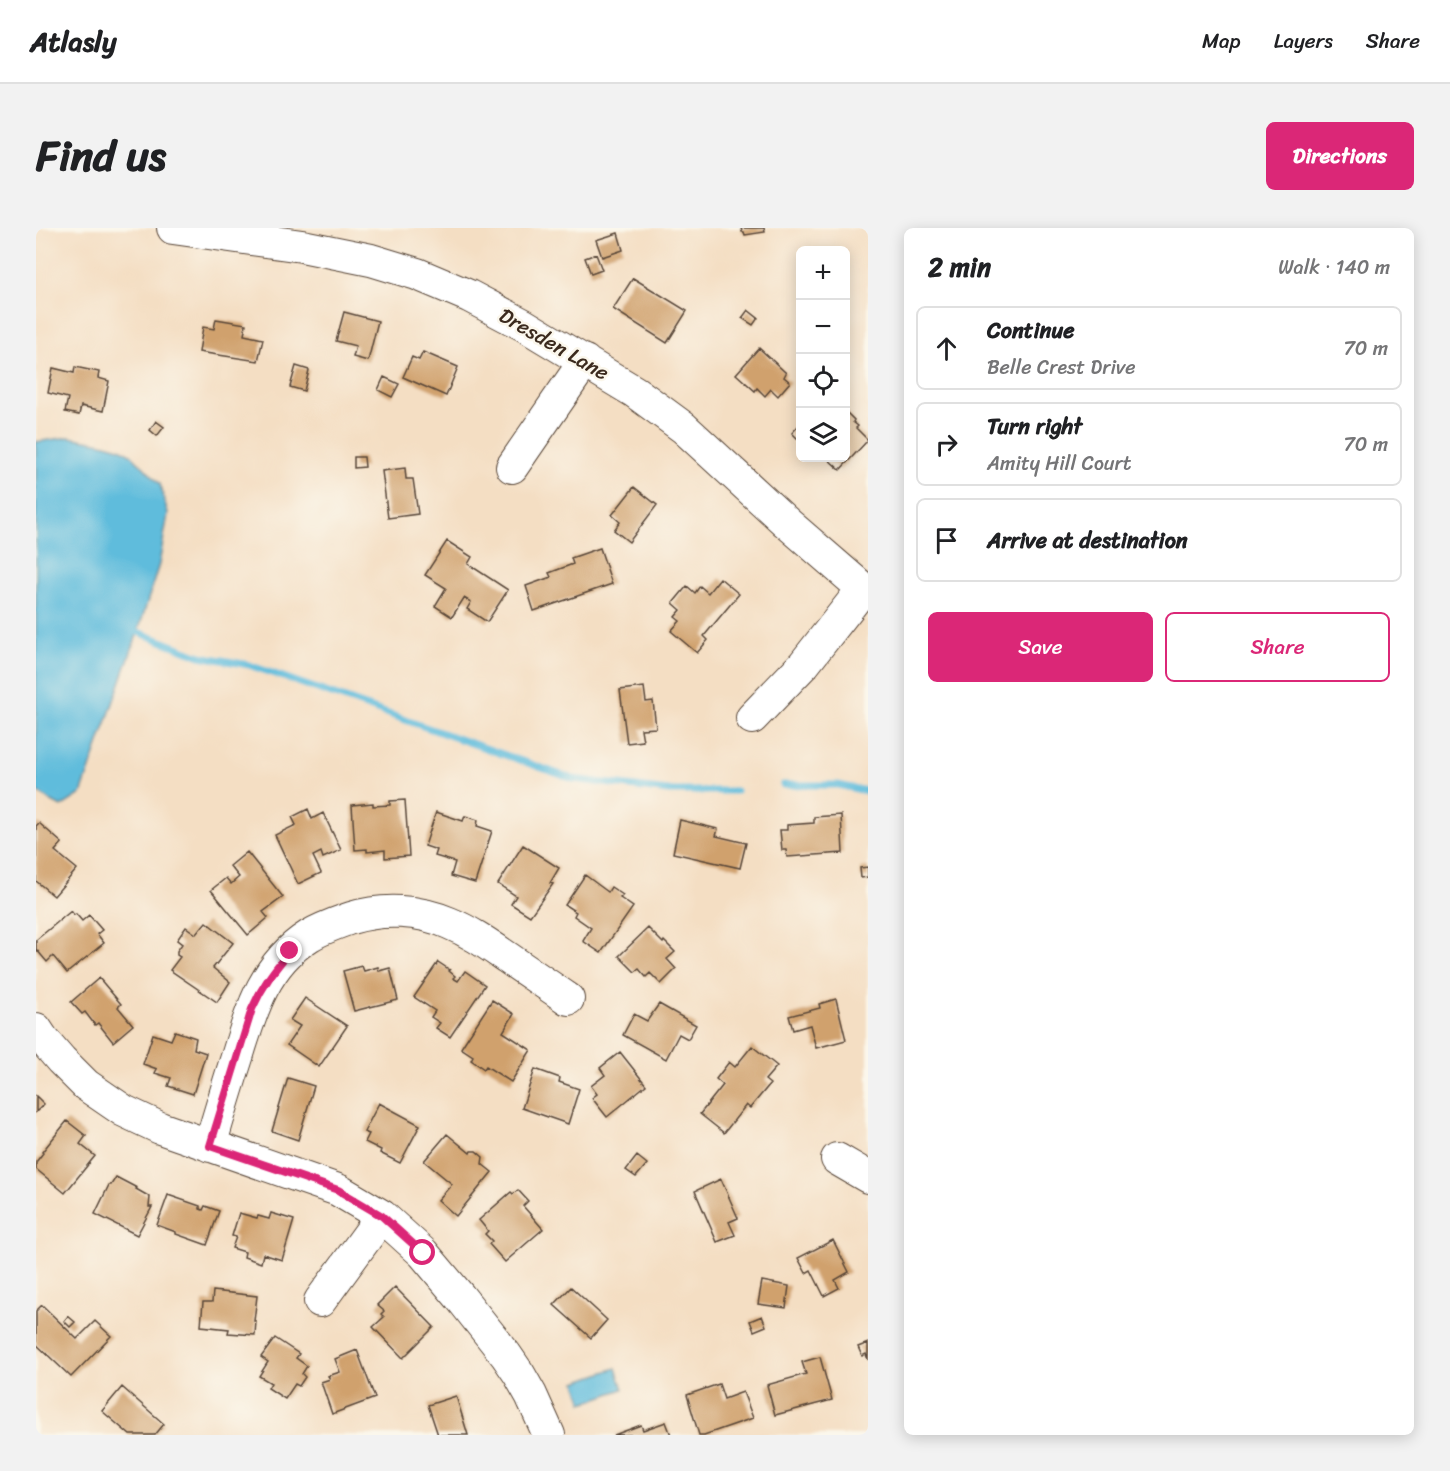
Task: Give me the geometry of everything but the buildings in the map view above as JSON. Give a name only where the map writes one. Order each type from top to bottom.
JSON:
[{"type":"street","name":"Dresden Lane","points":[[173,228],[239,232],[371,260],[417,274],[469,296],[585,361],[635,392],[684,428],[865,591]]},
{"type":"street","points":[[512,467],[585,361]]},
{"type":"street","points":[[752,718],[804,664],[865,591]]},
{"type":"street","points":[[210,1146],[250,1014],[261,989],[290,951],[309,935],[334,924],[358,916],[386,911],[422,913],[472,933],[568,999]]},
{"type":"street","points":[[36,1029],[86,1085],[124,1111],[160,1128],[338,1190],[382,1216],[423,1253],[506,1354],[531,1395],[549,1435]]},
{"type":"street","points":[[837,1159],[868,1177]]},
{"type":"street","points":[[320,1301],[382,1216]]},
{"type":"water","points":[[69,437],[120,448],[132,455],[160,484],[168,514],[159,564],[138,632],[81,794],[61,807],[36,790],[36,442]]},
{"type":"water","points":[[616,1368],[623,1389],[583,1403],[576,1382]]},
{"type":"waterway","points":[[138,632],[200,656],[249,665],[573,779],[668,791],[736,791]]},
{"type":"waterway","points":[[783,785],[838,785],[868,793]]},
{"type":"route","points":[[290,951],[274,969],[252,1009],[210,1146],[338,1190],[382,1216],[423,1253]]}]
